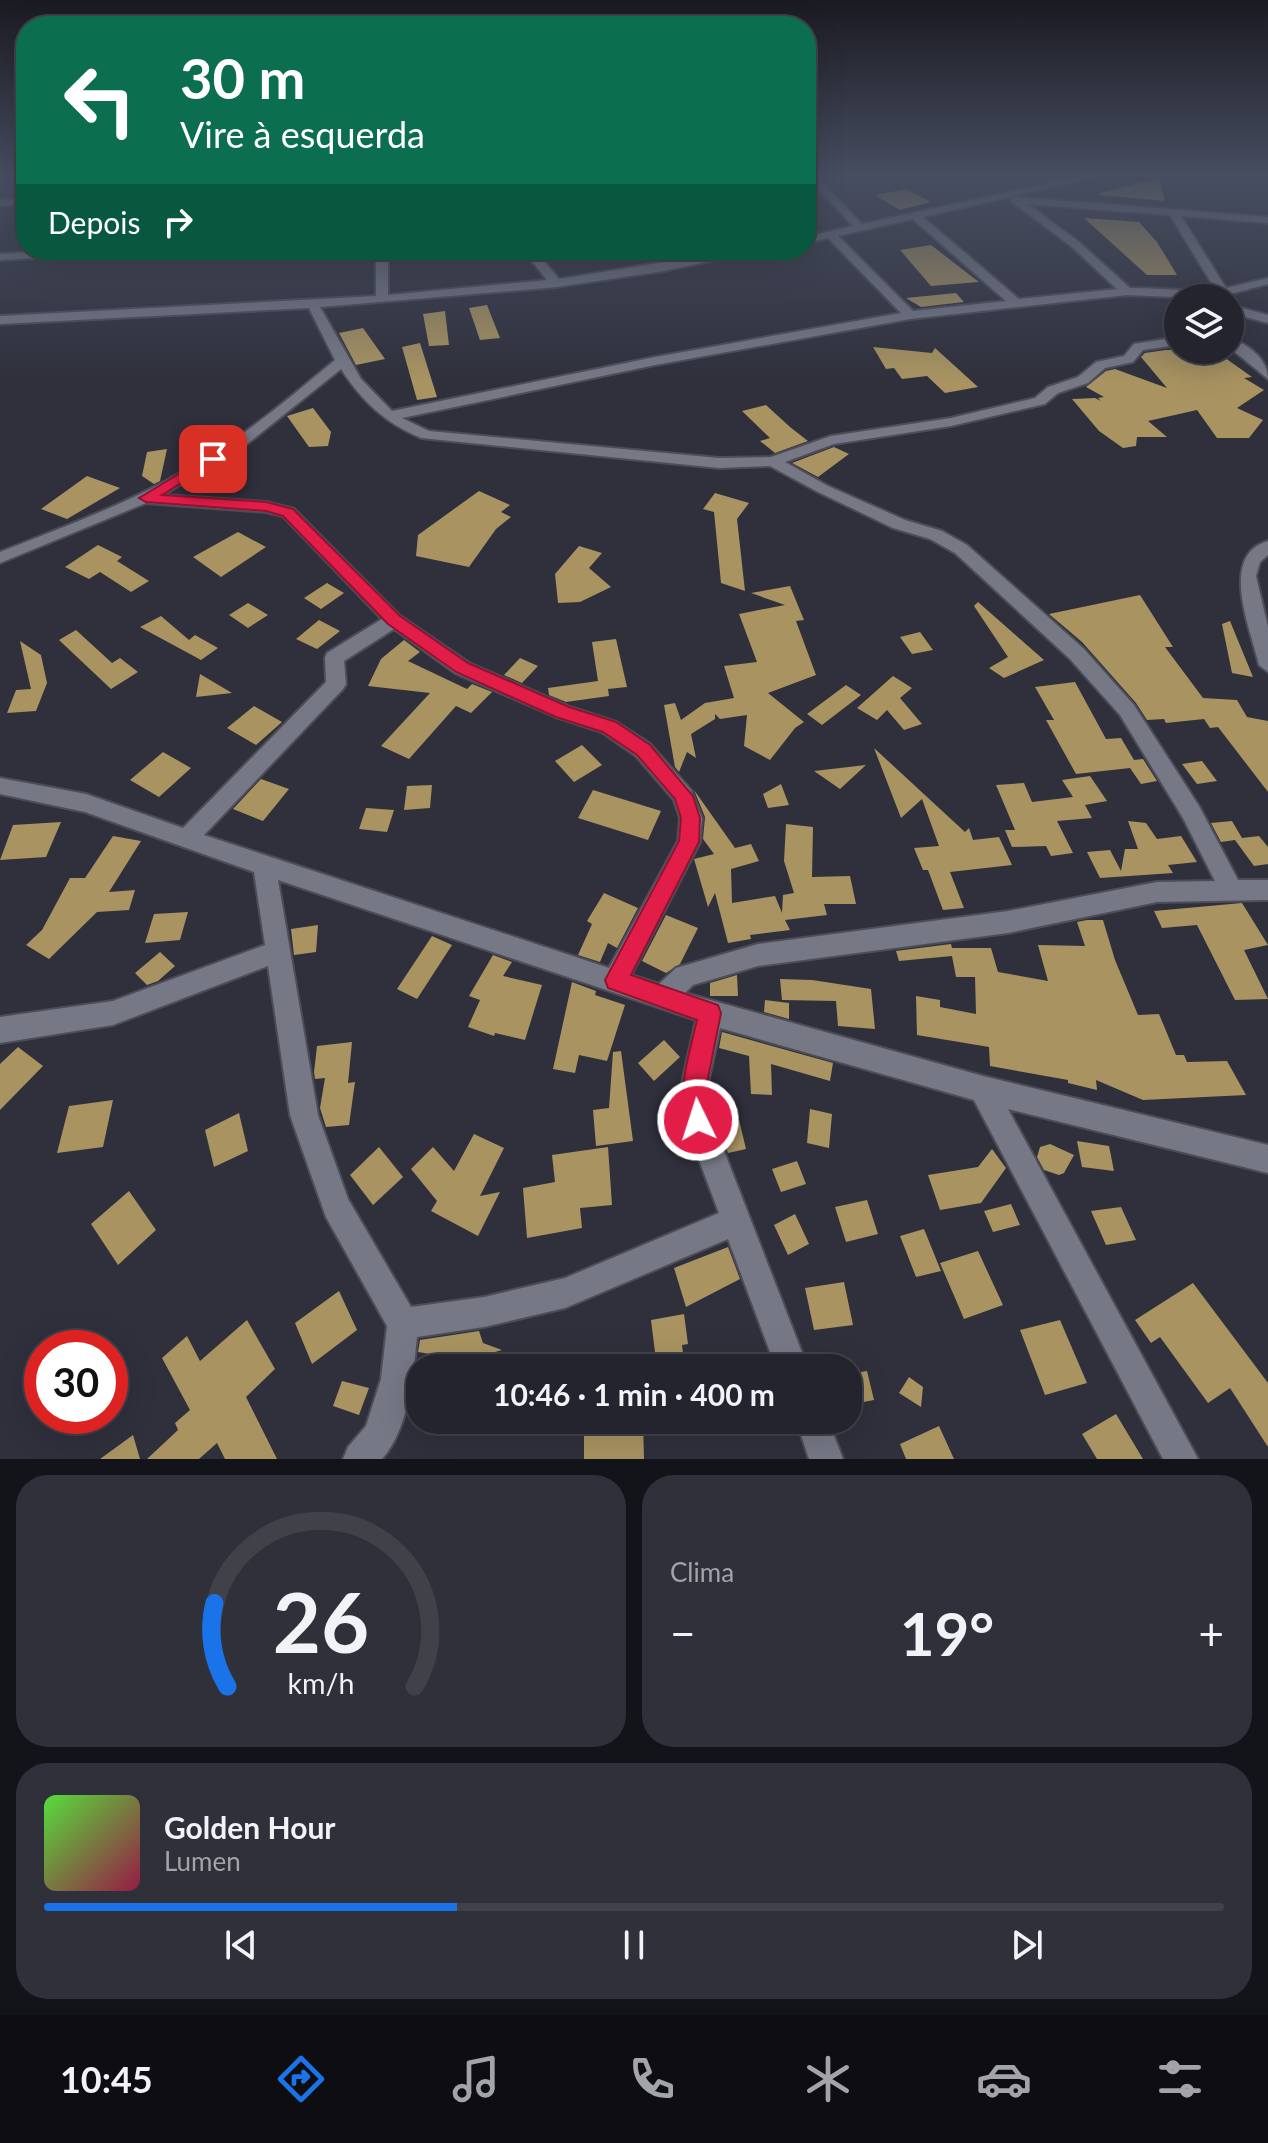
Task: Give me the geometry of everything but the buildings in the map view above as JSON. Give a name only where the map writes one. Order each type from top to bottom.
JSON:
[{"type":"street","points":[[841,245],[910,315]]},
{"type":"street","points":[[949,245],[1017,304]]},
{"type":"street","points":[[1076,245],[1127,291]]},
{"type":"street","points":[[1194,245],[1218,284]]},
{"type":"street","points":[[382,260],[382,297]]},
{"type":"street","points":[[537,260],[557,284]]},
{"type":"street","points":[[668,260],[672,268]]},
{"type":"street","points":[[0,320],[557,284],[710,260]]},
{"type":"street","points":[[1244,287],[1268,281]]},
{"type":"street","points":[[389,416],[655,361],[910,315],[1127,291],[1164,294]]},
{"type":"street","points":[[312,302],[341,362],[373,404],[411,431],[426,435],[719,463],[773,461],[831,440],[951,422],[1040,401],[1053,390],[1083,380],[1101,365],[1128,359],[1139,347],[1164,343]]},
{"type":"street","points":[[1244,313],[1268,319]]},
{"type":"street","points":[[1244,352],[1257,361],[1268,375]]},
{"type":"street","points":[[0,558],[146,498],[241,442],[341,362]]},
{"type":"street","points":[[773,461],[836,495],[899,524],[936,535],[961,549],[1077,654],[1127,710],[1191,812],[1231,890]]},
{"type":"street","points":[[146,498],[266,507],[288,512],[394,620],[462,668],[563,712],[609,727],[643,750],[683,796],[691,818],[689,842],[616,980]]},
{"type":"street","points":[[1268,546],[1252,560],[1247,576],[1268,665]]},
{"type":"street","points":[[187,839],[336,684],[334,658],[394,620]]},
{"type":"street","points":[[0,786],[86,803],[264,866],[710,1013],[983,1089],[1268,1159]]},
{"type":"street","points":[[264,866],[304,1115],[336,1207],[403,1324],[397,1379],[376,1451]]},
{"type":"street","points":[[663,998],[692,972],[758,955],[1008,922],[1157,892],[1268,890]]},
{"type":"street","points":[[0,1030],[113,1013],[276,952]]},
{"type":"street","points":[[710,1013],[695,1083],[694,1101],[698,1120],[787,1354]]},
{"type":"street","points":[[983,1089],[1098,1309],[1181,1459]]},
{"type":"street","points":[[403,1324],[484,1312],[565,1293],[738,1220]]},
{"type":"street","points":[[817,1434],[826,1459]]},
{"type":"route","points":[[213,459],[146,498],[266,507],[288,512],[394,620],[462,668],[563,712],[609,727],[643,750],[683,796],[691,818],[689,842],[616,980],[710,1013],[695,1083],[694,1101],[698,1120]]}]
